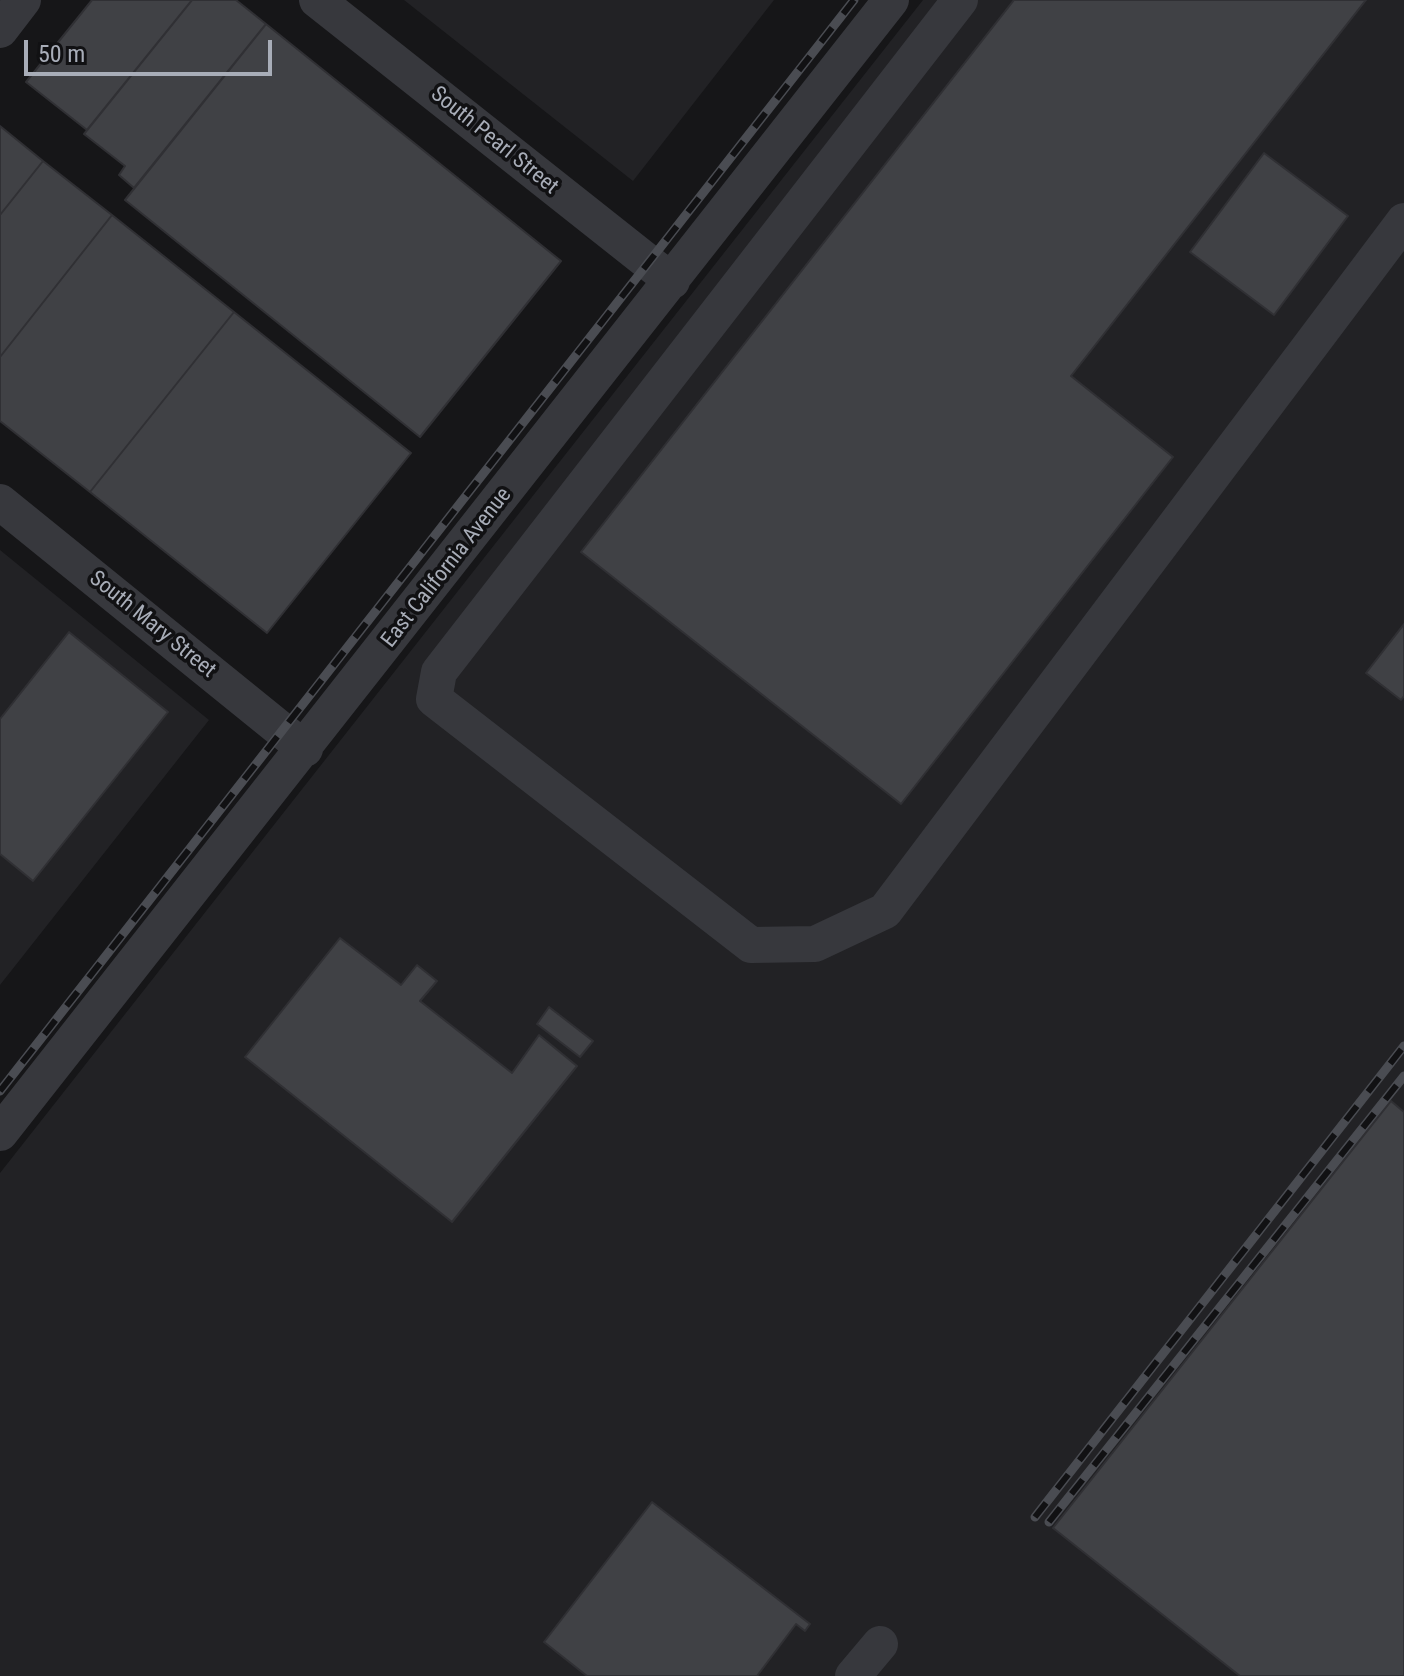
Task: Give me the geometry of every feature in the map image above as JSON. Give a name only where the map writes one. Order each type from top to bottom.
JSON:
[{"type":"street","points":[[0,30],[23,0]]},
{"type":"street","name":"South Pearl Street","points":[[317,0],[672,281]]},
{"type":"street","name":"East California Avenue","points":[[0,1133],[891,0]]},
{"type":"street","points":[[960,0],[439,672],[434,699],[751,945],[815,944],[885,911],[1404,221]]},
{"type":"street","name":"South Mary Street","points":[[0,502],[305,749]]},
{"type":"street","points":[[853,1676],[880,1644]]},
{"type":"shaded area","points":[[404,0],[774,0],[633,181]]},
{"type":"shaded area","points":[[923,0],[1404,0],[1404,1676],[0,1676],[0,1173]]},
{"type":"shaded area","points":[[0,550],[209,720],[0,985]]},
{"type":"building","points":[[92,0],[192,0],[87,130],[26,82]]},
{"type":"building","points":[[192,0],[236,0],[266,24],[134,188],[119,175],[125,166],[84,134]]},
{"type":"building","points":[[1014,0],[1366,0],[1071,376],[1173,457],[901,804],[581,552]]},
{"type":"building","points":[[266,24],[561,261],[420,437],[125,200]]},
{"type":"building","points":[[0,126],[43,161],[0,215]]},
{"type":"building","points":[[1264,153],[1348,216],[1274,315],[1190,252]]},
{"type":"building","points":[[43,161],[112,215],[0,357],[0,215]]},
{"type":"building","points":[[112,215],[234,312],[90,492],[0,421],[0,357]]},
{"type":"building","points":[[234,312],[411,453],[267,633],[90,492]]},
{"type":"building","points":[[1404,624],[1404,696],[1401,700],[1366,673]]},
{"type":"building","points":[[69,632],[168,712],[33,881],[0,854],[0,719]]},
{"type":"building","points":[[340,938],[401,985],[417,965],[437,981],[420,1001],[512,1073],[539,1035],[577,1066],[452,1222],[245,1057]]},
{"type":"building","points":[[549,1007],[593,1041],[580,1057],[537,1024]]},
{"type":"building","points":[[1391,1101],[1404,1112],[1404,1676],[1240,1676],[1053,1528]]},
{"type":"building","points":[[652,1502],[810,1624],[805,1631],[796,1624],[757,1676],[587,1676],[544,1642]]},
{"type":"railway","points":[[0,1091],[854,0]]},
{"type":"railway","points":[[1035,1517],[1404,1046]]},
{"type":"railway","points":[[1049,1522],[1404,1076]]}]
